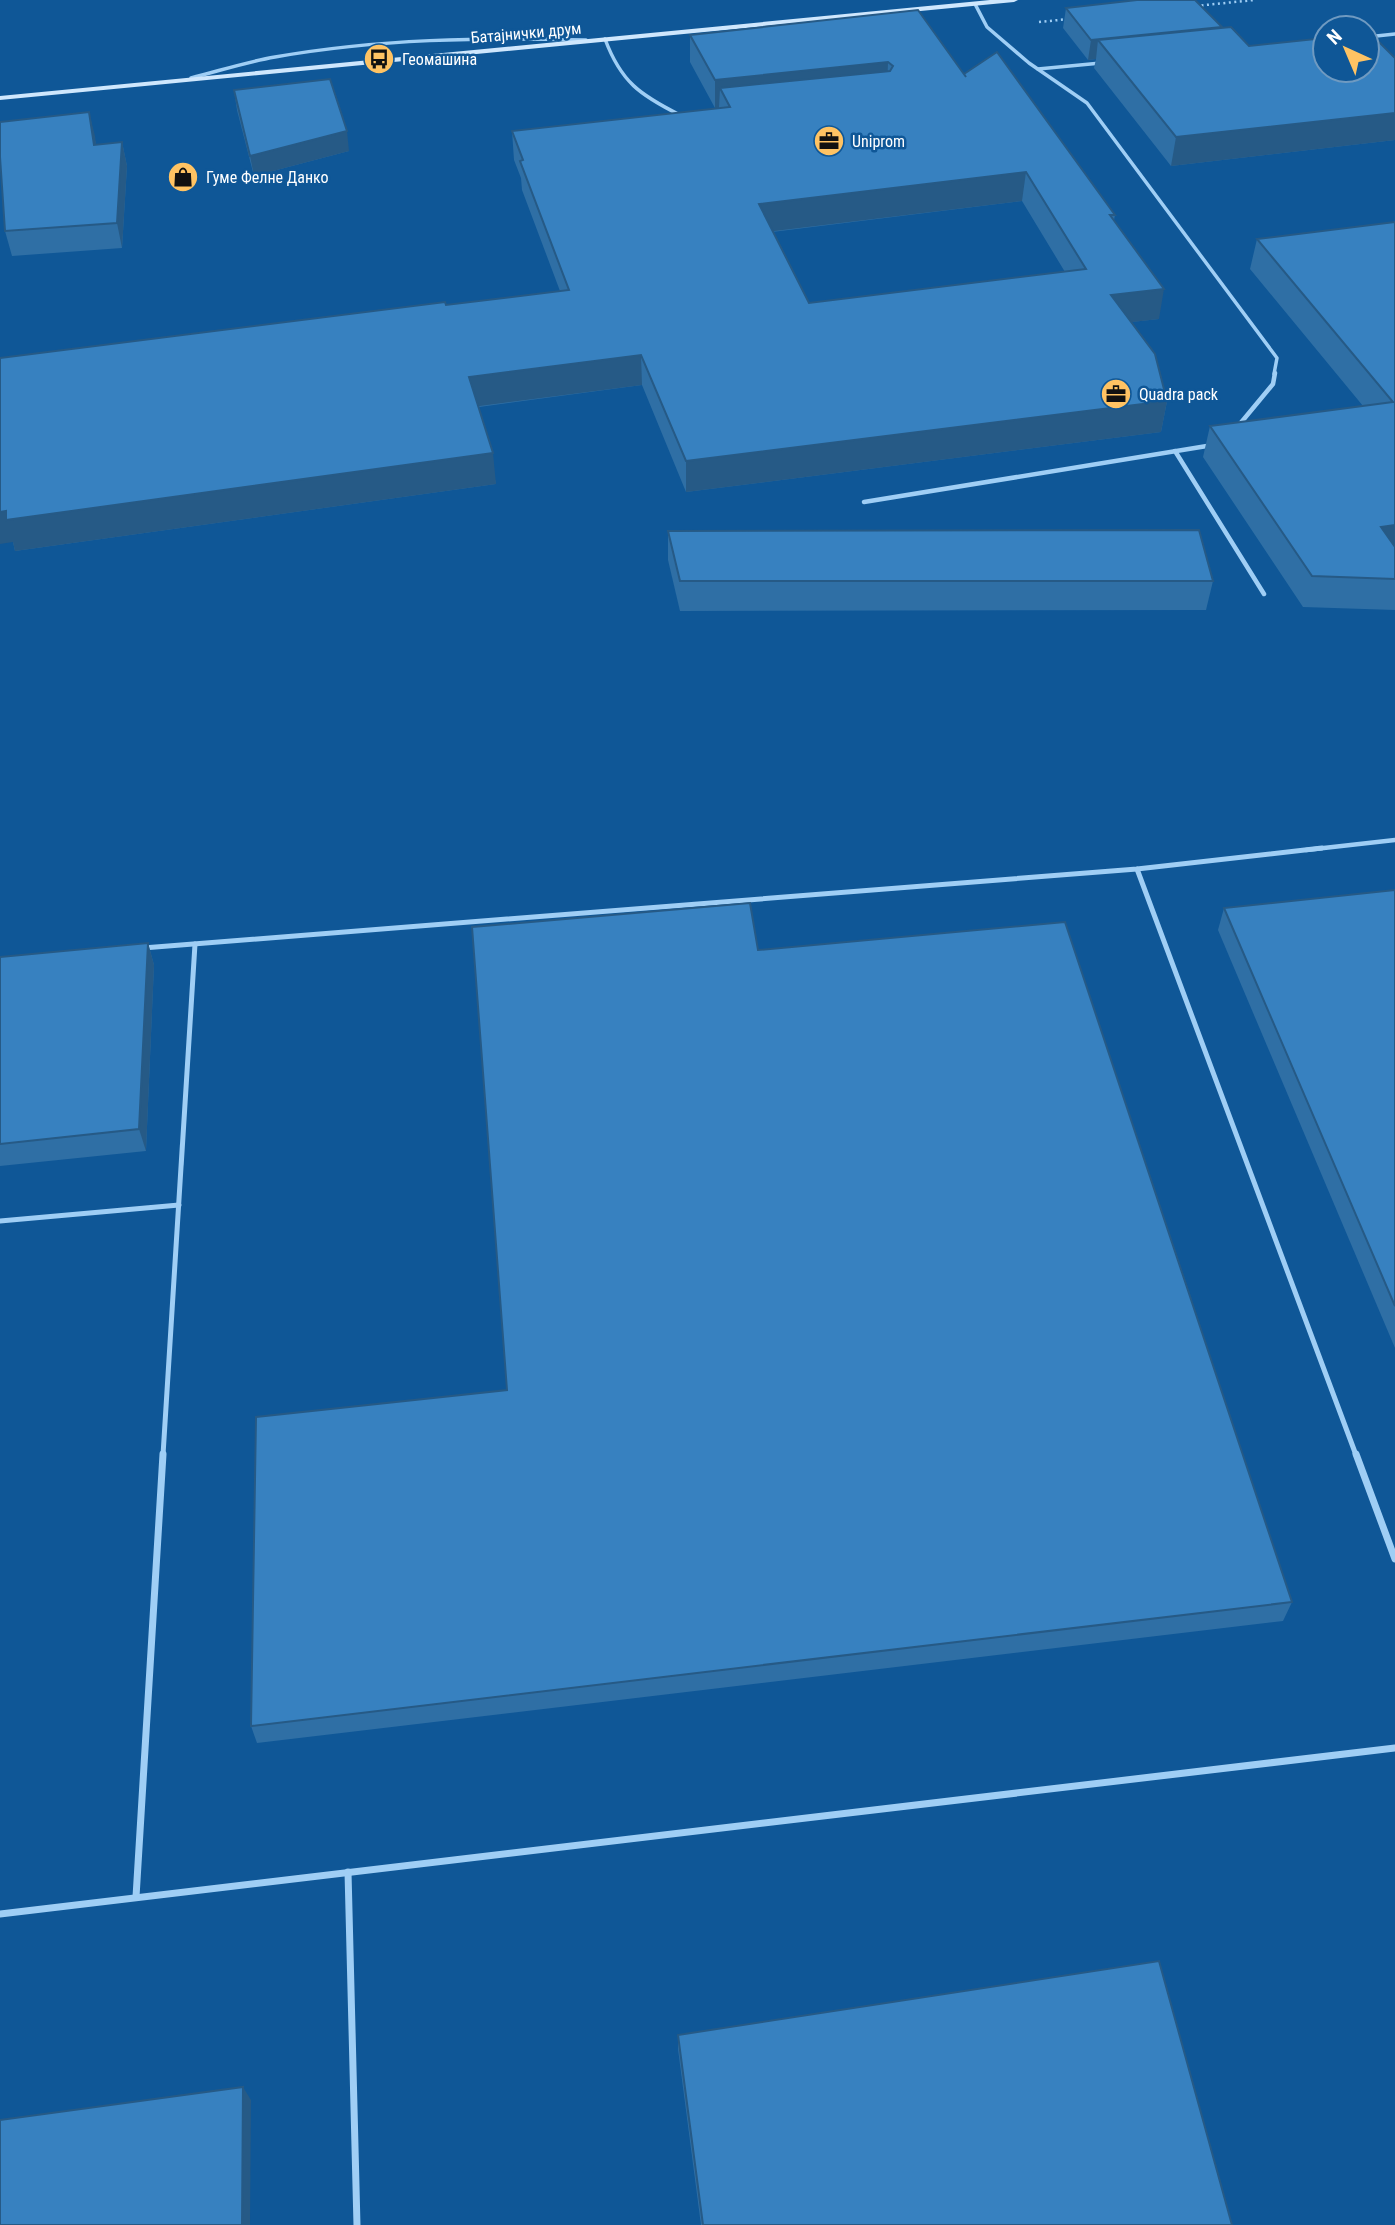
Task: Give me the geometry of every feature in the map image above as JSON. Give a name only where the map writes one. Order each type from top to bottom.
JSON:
[{"type":"main road","name":"Батајнички друм","points":[[0,98],[1014,0]]},
{"type":"lane","points":[[975,4],[987,27],[1038,69],[1087,103],[1277,358],[1273,384],[1237,427]]},
{"type":"lane","points":[[191,78],[272,58],[348,47],[472,37],[593,40]]},
{"type":"lane","points":[[605,39],[613,65],[640,96],[682,116]]},
{"type":"lane","points":[[1038,69],[1107,62]]},
{"type":"lane","points":[[864,502],[1222,444]]},
{"type":"lane","points":[[1175,452],[1264,594]]},
{"type":"lane","points":[[139,948],[1137,869],[1395,840]]},
{"type":"lane","points":[[1137,869],[1395,1559]]},
{"type":"lane","points":[[136,1897],[195,944]]},
{"type":"lane","points":[[0,1221],[178,1205]]},
{"type":"lane","points":[[0,1914],[1395,1748]]},
{"type":"lane","points":[[348,1871],[357,2225]]},
{"type":"building","points":[[1137,0],[1195,0],[1222,27],[1091,40],[1066,8]]},
{"type":"building","points":[[918,10],[966,77],[964,74],[997,52],[1115,215],[1110,215],[1164,289],[1111,295],[1155,354],[1167,401],[686,461],[641,355],[469,377],[493,453],[6,520],[6,511],[0,512],[0,358],[445,302],[446,305],[569,290],[520,161],[523,160],[512,131],[730,107],[720,88],[890,71],[893,66],[888,62],[715,80],[690,35]],"holes":[[[1026,172],[1086,269],[809,303],[759,204]]]},
{"type":"building","points":[[1231,27],[1249,46],[1311,39],[1311,84],[1381,84],[1381,44],[1395,58],[1395,113],[1176,137],[1098,40]]},
{"type":"building","points":[[330,79],[347,131],[250,156],[234,90]]},
{"type":"building","points":[[89,112],[94,145],[122,142],[117,223],[5,231],[0,122]]},
{"type":"building","points":[[1395,222],[1395,525],[1381,527],[1395,547],[1395,579],[1312,576],[1210,426],[1393,402],[1257,239]]},
{"type":"building","points":[[1199,530],[1213,581],[680,581],[668,531]]},
{"type":"building","points":[[1395,890],[1395,1306],[1224,908]]},
{"type":"building","points":[[750,903],[758,950],[1065,922],[1292,1602],[251,1726],[256,1417],[507,1390],[472,927]]},
{"type":"building","points":[[148,943],[139,1129],[0,1144],[0,957]]},
{"type":"building","points":[[1159,1961],[1232,2225],[703,2225],[678,2035]]},
{"type":"building","points":[[243,2087],[242,2225],[0,2225],[0,2120]]},
{"type":"place","name":"Геомашина","points":[[379,59]]},
{"type":"place","name":"Uniprom","points":[[829,141]]},
{"type":"place","name":"Гуме Фелне Данко","points":[[183,177]]},
{"type":"place","name":"Quadra pack","points":[[1116,394]]}]
